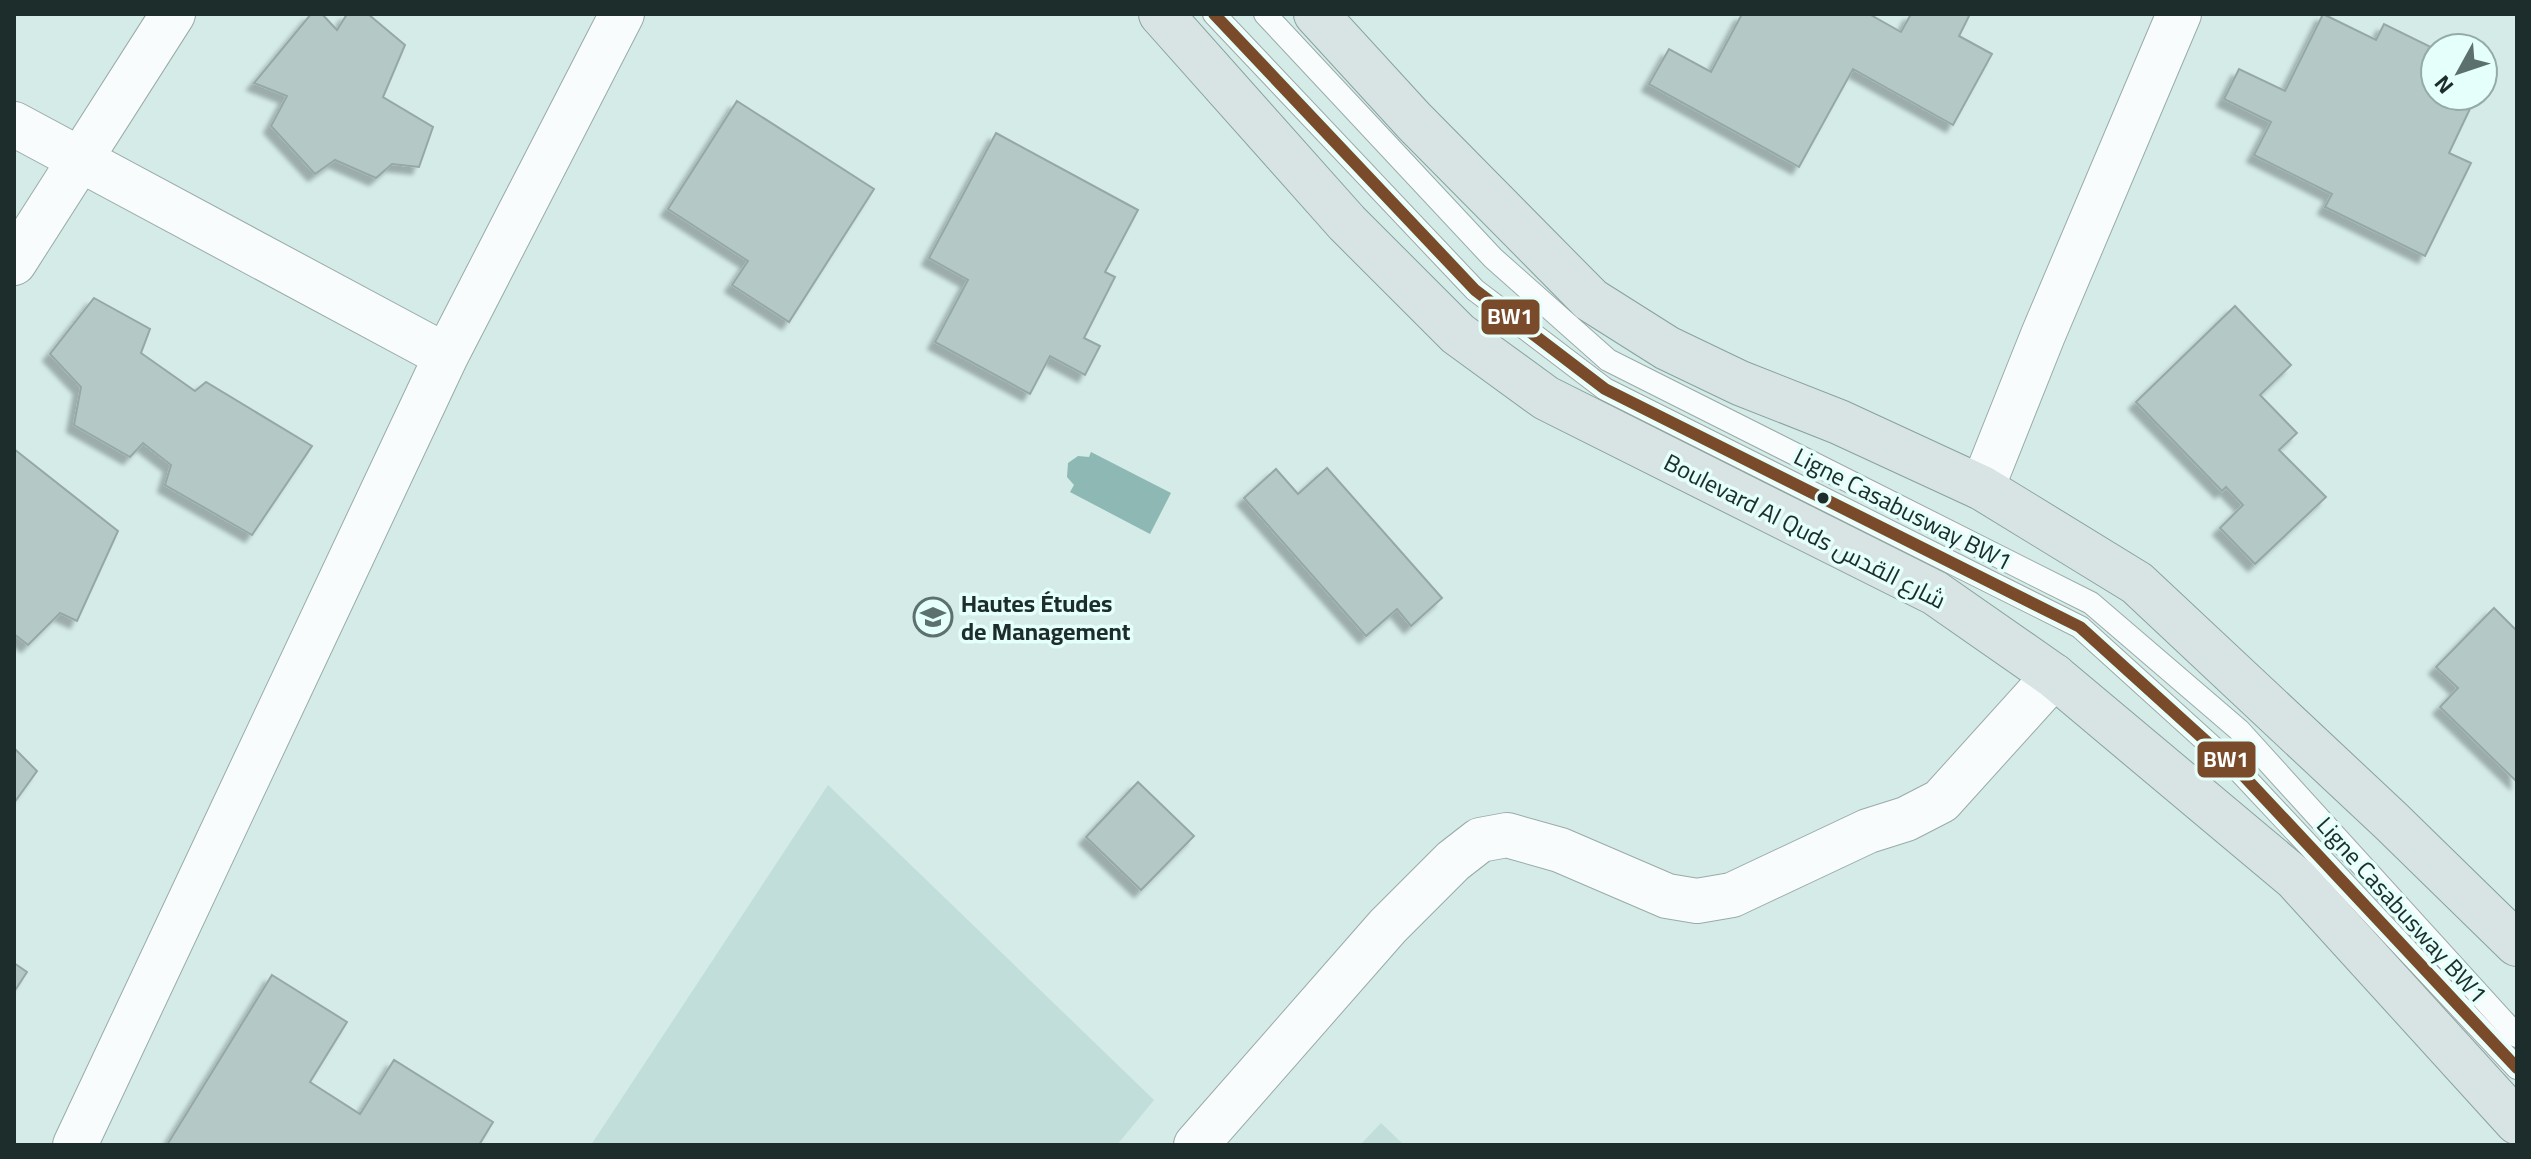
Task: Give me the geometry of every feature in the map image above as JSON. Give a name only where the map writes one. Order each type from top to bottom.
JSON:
[{"type":"main road","name":"Boulevard Al Quds شارع القدس","points":[[1161,14],[1347,223],[1458,334],[1546,398],[1935,593],[2054,676],[2296,879],[2517,1122]]},
{"type":"main road","points":[[1316,14],[1414,121],[1591,300],[1667,348],[1727,377],[1839,422],[1982,488],[2137,583],[2517,944]]},
{"type":"street","points":[[14,263],[173,14]]},
{"type":"street","points":[[75,1145],[446,356],[622,14]]},
{"type":"street","points":[[1982,488],[2179,14]]},
{"type":"street","points":[[14,124],[446,356]]},
{"type":"street","points":[[1196,1145],[1388,926],[1453,861],[1480,840],[1507,835],[1560,850],[1667,896],[1697,901],[1732,895],[1868,831],[1906,819],[1941,801],[2054,676]]},
{"type":"lane","name":"Ligne Casabusway BW1","points":[[1214,14],[1475,290],[1605,389],[2080,627],[2240,772],[2517,1068]]},
{"type":"lane","name":"Ligne Casabusway BW1","points":[[1265,14],[1493,258],[1608,360],[2091,603],[2239,730],[2517,1036]]},
{"type":"green space","points":[[828,785],[1154,1100],[1117,1145],[591,1145]]},
{"type":"green space","points":[[1381,1123],[1404,1145],[1360,1145]]},
{"type":"water","points":[[1091,452],[1171,493],[1150,534],[1070,492],[1074,485],[1067,477],[1068,463],[1078,456],[1089,457]]},
{"type":"building","points":[[311,14],[322,14],[337,30],[347,14],[368,14],[405,45],[383,97],[433,127],[419,167],[392,164],[376,178],[335,160],[315,174],[271,126],[287,96],[254,83]]},
{"type":"building","points":[[1742,14],[1869,14],[1901,32],[1911,14],[1970,14],[1959,36],[1992,54],[1953,125],[1853,69],[1799,167],[1649,84],[1669,49],[1711,72]]},
{"type":"building","points":[[2323,14],[2376,40],[2384,24],[2419,41],[2419,112],[2468,112],[2449,153],[2471,163],[2425,256],[2325,207],[2332,194],[2254,155],[2271,122],[2224,99],[2239,69],[2285,91]]},
{"type":"building","points":[[737,101],[874,189],[789,322],[732,285],[748,261],[668,209]]},
{"type":"building","points":[[996,133],[1138,210],[1105,272],[1115,277],[1084,338],[1100,346],[1085,375],[1050,356],[1030,394],[935,342],[968,280],[929,258]]},
{"type":"building","points":[[94,298],[150,329],[141,353],[195,391],[206,382],[312,446],[252,535],[165,485],[171,465],[143,443],[130,457],[74,425],[81,387],[50,354]]},
{"type":"building","points":[[2235,306],[2291,365],[2260,395],[2297,433],[2279,450],[2326,497],[2255,564],[2220,528],[2243,505],[2226,487],[2222,491],[2136,402]]},
{"type":"building","points":[[14,449],[118,531],[77,621],[60,613],[28,645],[14,634]]},
{"type":"building","points":[[1327,468],[1442,598],[1411,626],[1397,609],[1366,636],[1244,498],[1276,469],[1298,494]]},
{"type":"building","points":[[2494,608],[2517,631],[2517,782],[2440,707],[2458,688],[2436,667]]},
{"type":"building","points":[[14,748],[37,771],[14,803]]},
{"type":"building","points":[[1138,782],[1194,836],[1141,890],[1086,837]]},
{"type":"building","points":[[14,963],[27,972],[14,992]]},
{"type":"building","points":[[272,975],[347,1022],[310,1082],[360,1114],[394,1060],[493,1122],[479,1145],[167,1145]]},
{"type":"transit line","name":"BW1","points":[[1214,14],[1475,290],[1605,389],[2080,627],[2240,772],[2517,1068]]},
{"type":"place","name":"Hautes Études de Management","points":[[933,617]]}]
